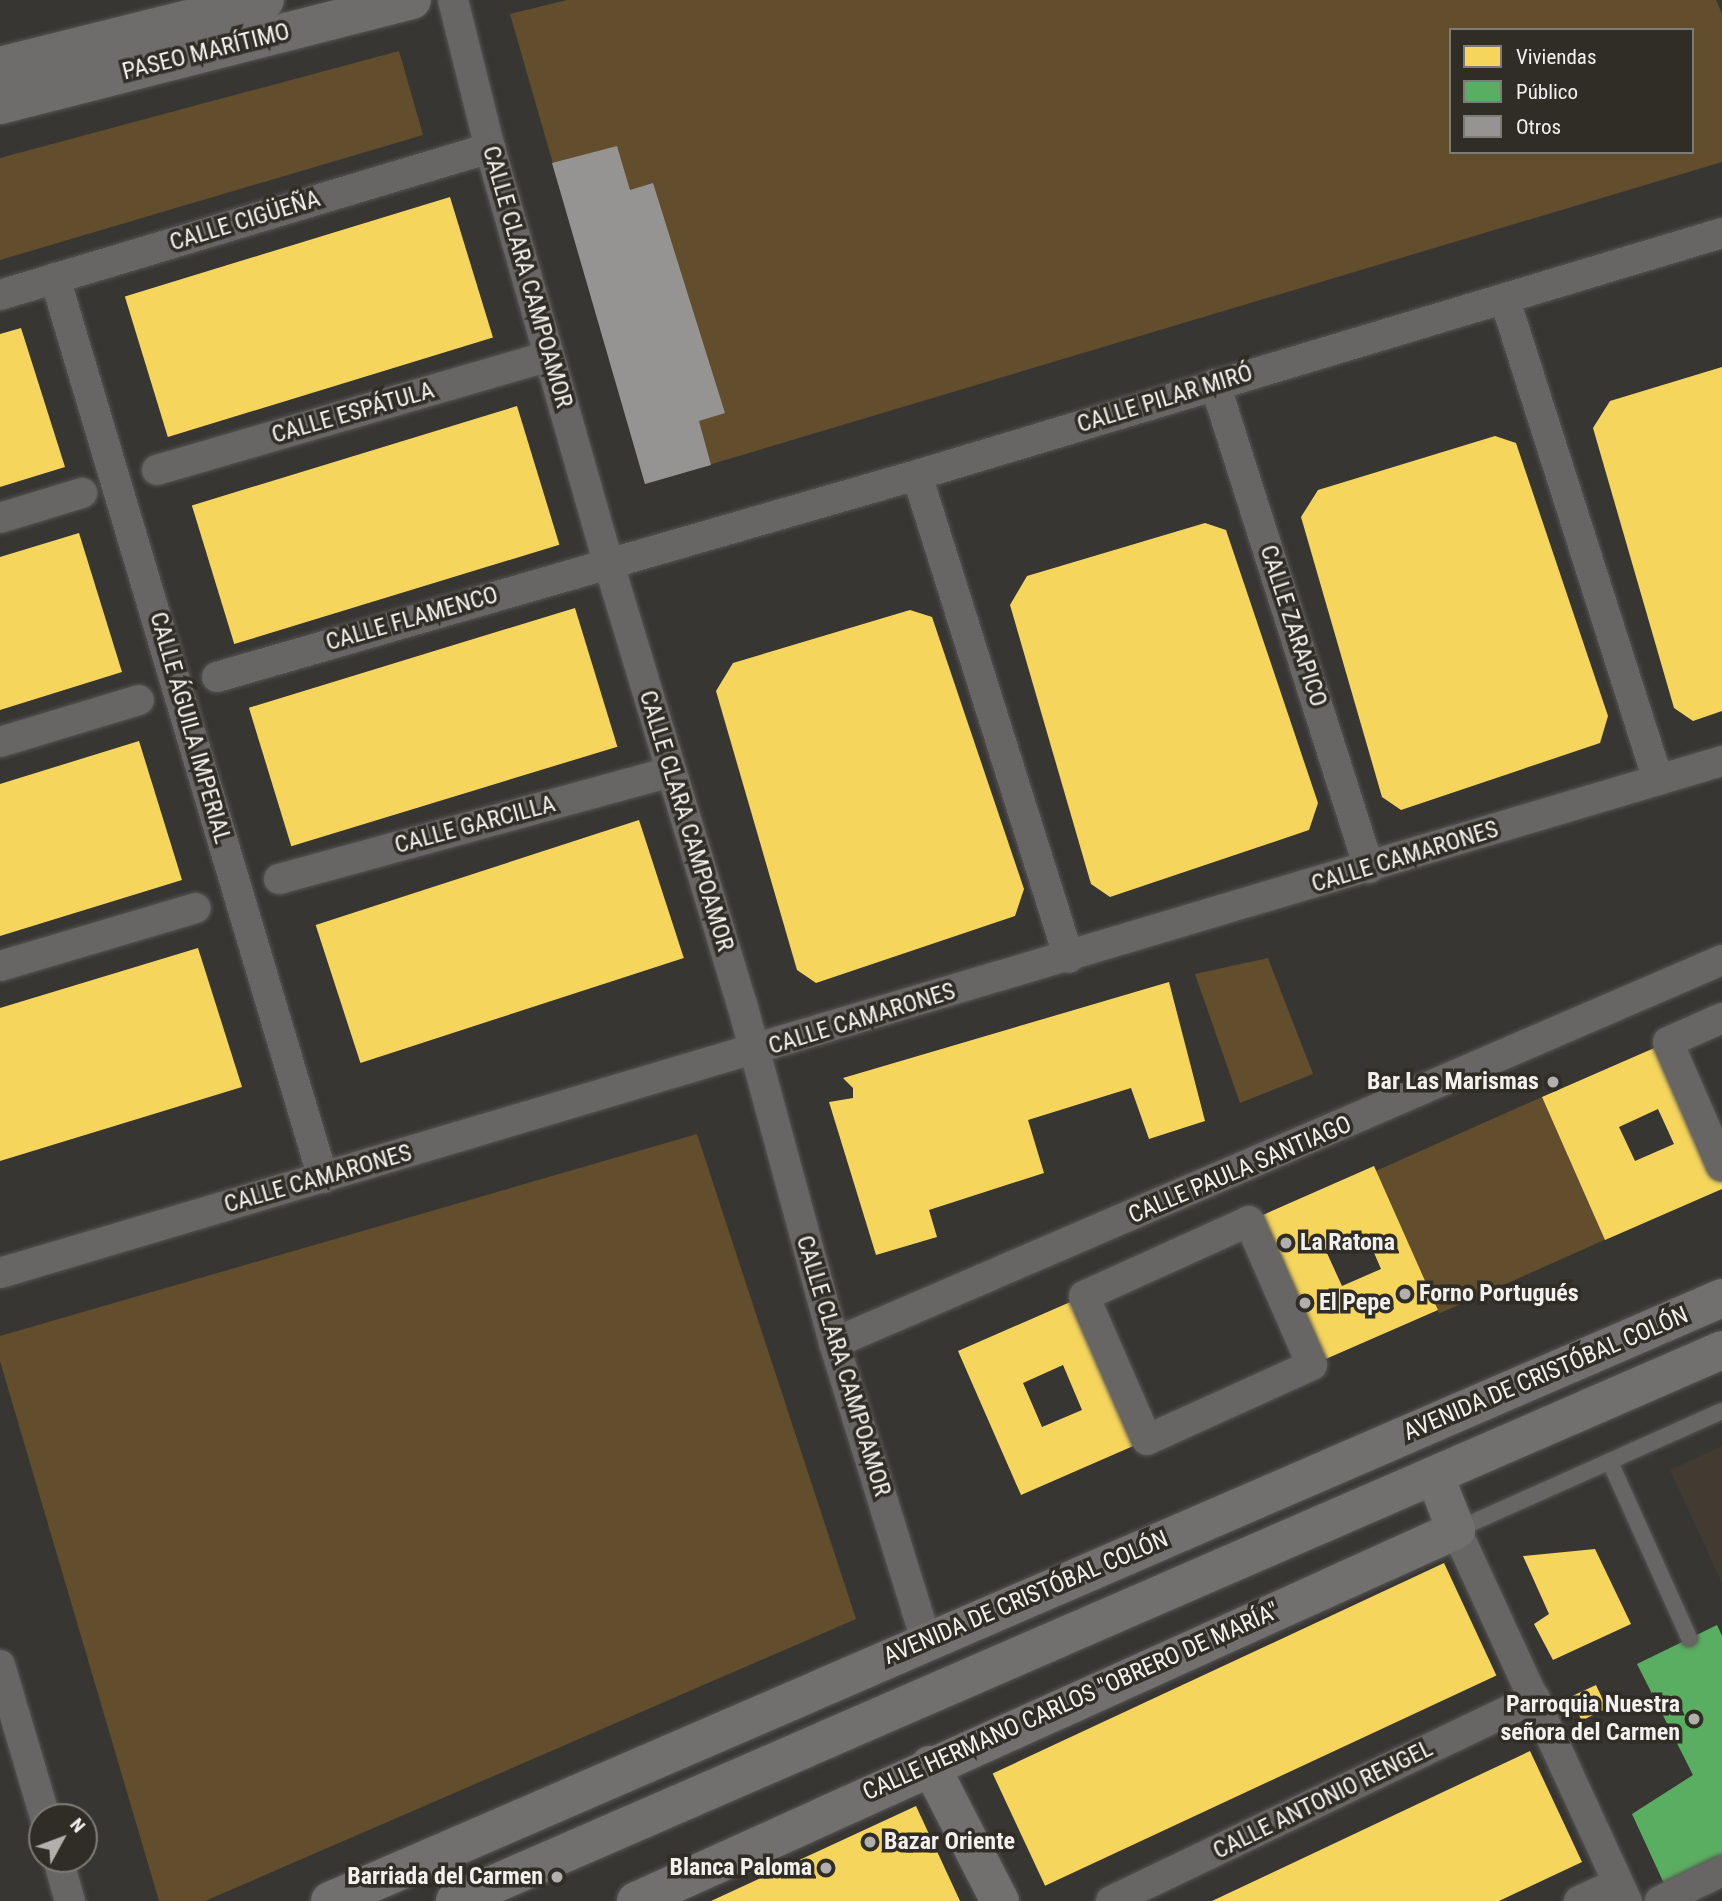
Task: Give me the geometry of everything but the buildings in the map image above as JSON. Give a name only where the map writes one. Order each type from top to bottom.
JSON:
[{"type":"main road","name":"PASEO MARÍTIMO","points":[[0,66],[265,0]]},
{"type":"main road","name":"PASEO MARÍTIMO","points":[[0,105],[412,0]]},
{"type":"main road","name":"AVENIDA DE CRISTÓBAL COLÓN","points":[[330,1901],[926,1640],[1722,1298]]},
{"type":"main road","name":"AVENIDA DE CRISTÓBAL COLÓN","points":[[455,1901],[1722,1350]]},
{"type":"main road","points":[[1435,1476],[1456,1530]]},
{"type":"main road","name":"CALLE HERMANO CARLOS \"OBRERO DE MARÍA\"","points":[[636,1901],[930,1765],[1456,1530]]},
{"type":"main road","points":[[930,1765],[1000,1901]]},
{"type":"street","name":"CALLE CLARA CAMPOAMOR","points":[[453,0],[489,148],[608,561],[755,1051],[834,1343],[926,1640]]},
{"type":"street","name":"CALLE CIGÜEÑA","points":[[0,295],[489,148]]},
{"type":"street","name":"CALLE PILAR MIRÓ","points":[[608,561],[917,475],[1722,233]]},
{"type":"street","name":"CALLE ÁGUILA IMPERIAL","points":[[55,278],[323,1178]]},
{"type":"street","points":[[1505,300],[1658,780]]},
{"type":"street","name":"CALLE ESPÁTULA","points":[[157,470],[549,356]]},
{"type":"street","name":"CALLE ZARAPICO","points":[[1215,384],[1369,868]]},
{"type":"street","points":[[917,475],[1069,958]]},
{"type":"street","points":[[0,518],[82,493]]},
{"type":"street","name":"CALLE FLAMENCO","points":[[217,677],[608,561]]},
{"type":"street","points":[[0,742],[139,700]]},
{"type":"street","name":"CALLE CAMARONES","points":[[0,1273],[1069,958],[1722,761]]},
{"type":"street","name":"CALLE GARCILLA","points":[[279,879],[671,772]]},
{"type":"street","points":[[0,966],[196,908]]},
{"type":"street","name":"CALLE PAULA SANTIAGO","points":[[834,1343],[1722,960]]},
{"type":"street","points":[[1722,1018],[1668,1042],[1722,1166]]},
{"type":"street","points":[[1249,1221],[1312,1365],[1147,1440],[1084,1296],[1249,1221]]},
{"type":"street","points":[[1456,1530],[1623,1892],[1578,1901]]},
{"type":"street","points":[[0,1665],[7,1712],[40,1803]]},
{"type":"street","name":"CALLE ANTONIO RENGEL","points":[[1111,1901],[1535,1698]]},
{"type":"street","points":[[1660,1901],[1722,1871]]},
{"type":"street","points":[[62,1873],[70,1901]]},
{"type":"lane","points":[[1456,1530],[1722,1411]]},
{"type":"lane","points":[[1610,1462],[1689,1638]]},
{"type":"shaded area","points":[[567,0],[1716,0],[1722,14],[1722,162],[645,484],[510,14]]},
{"type":"shaded area","points":[[399,51],[423,135],[0,260],[0,158]]},
{"type":"shaded area","points":[[1268,958],[1313,1074],[1240,1103],[1195,974]]},
{"type":"shaded area","points":[[1542,1097],[1605,1240],[1439,1314],[1376,1171]]},
{"type":"shaded area","points":[[697,1134],[856,1619],[205,1901],[159,1901],[0,1361],[0,1336]]},
{"type":"shaded area","points":[[1722,1446],[1722,1583],[1670,1470]]},
{"type":"place","name":"Bar Las Marismas","points":[[1553,1082]]},
{"type":"place","name":"La Ratona","points":[[1286,1243]]},
{"type":"place","name":"Forno Portugués","points":[[1405,1294]]},
{"type":"place","name":"El Pepe","points":[[1305,1303]]},
{"type":"place","name":"Parroquia Nuestra señora del Carmen","points":[[1694,1719]]},
{"type":"place","name":"Bazar Oriente","points":[[870,1842]]},
{"type":"place","name":"Blanca Paloma","points":[[826,1868]]},
{"type":"place","name":"Barriada del Carmen","points":[[557,1877]]}]
